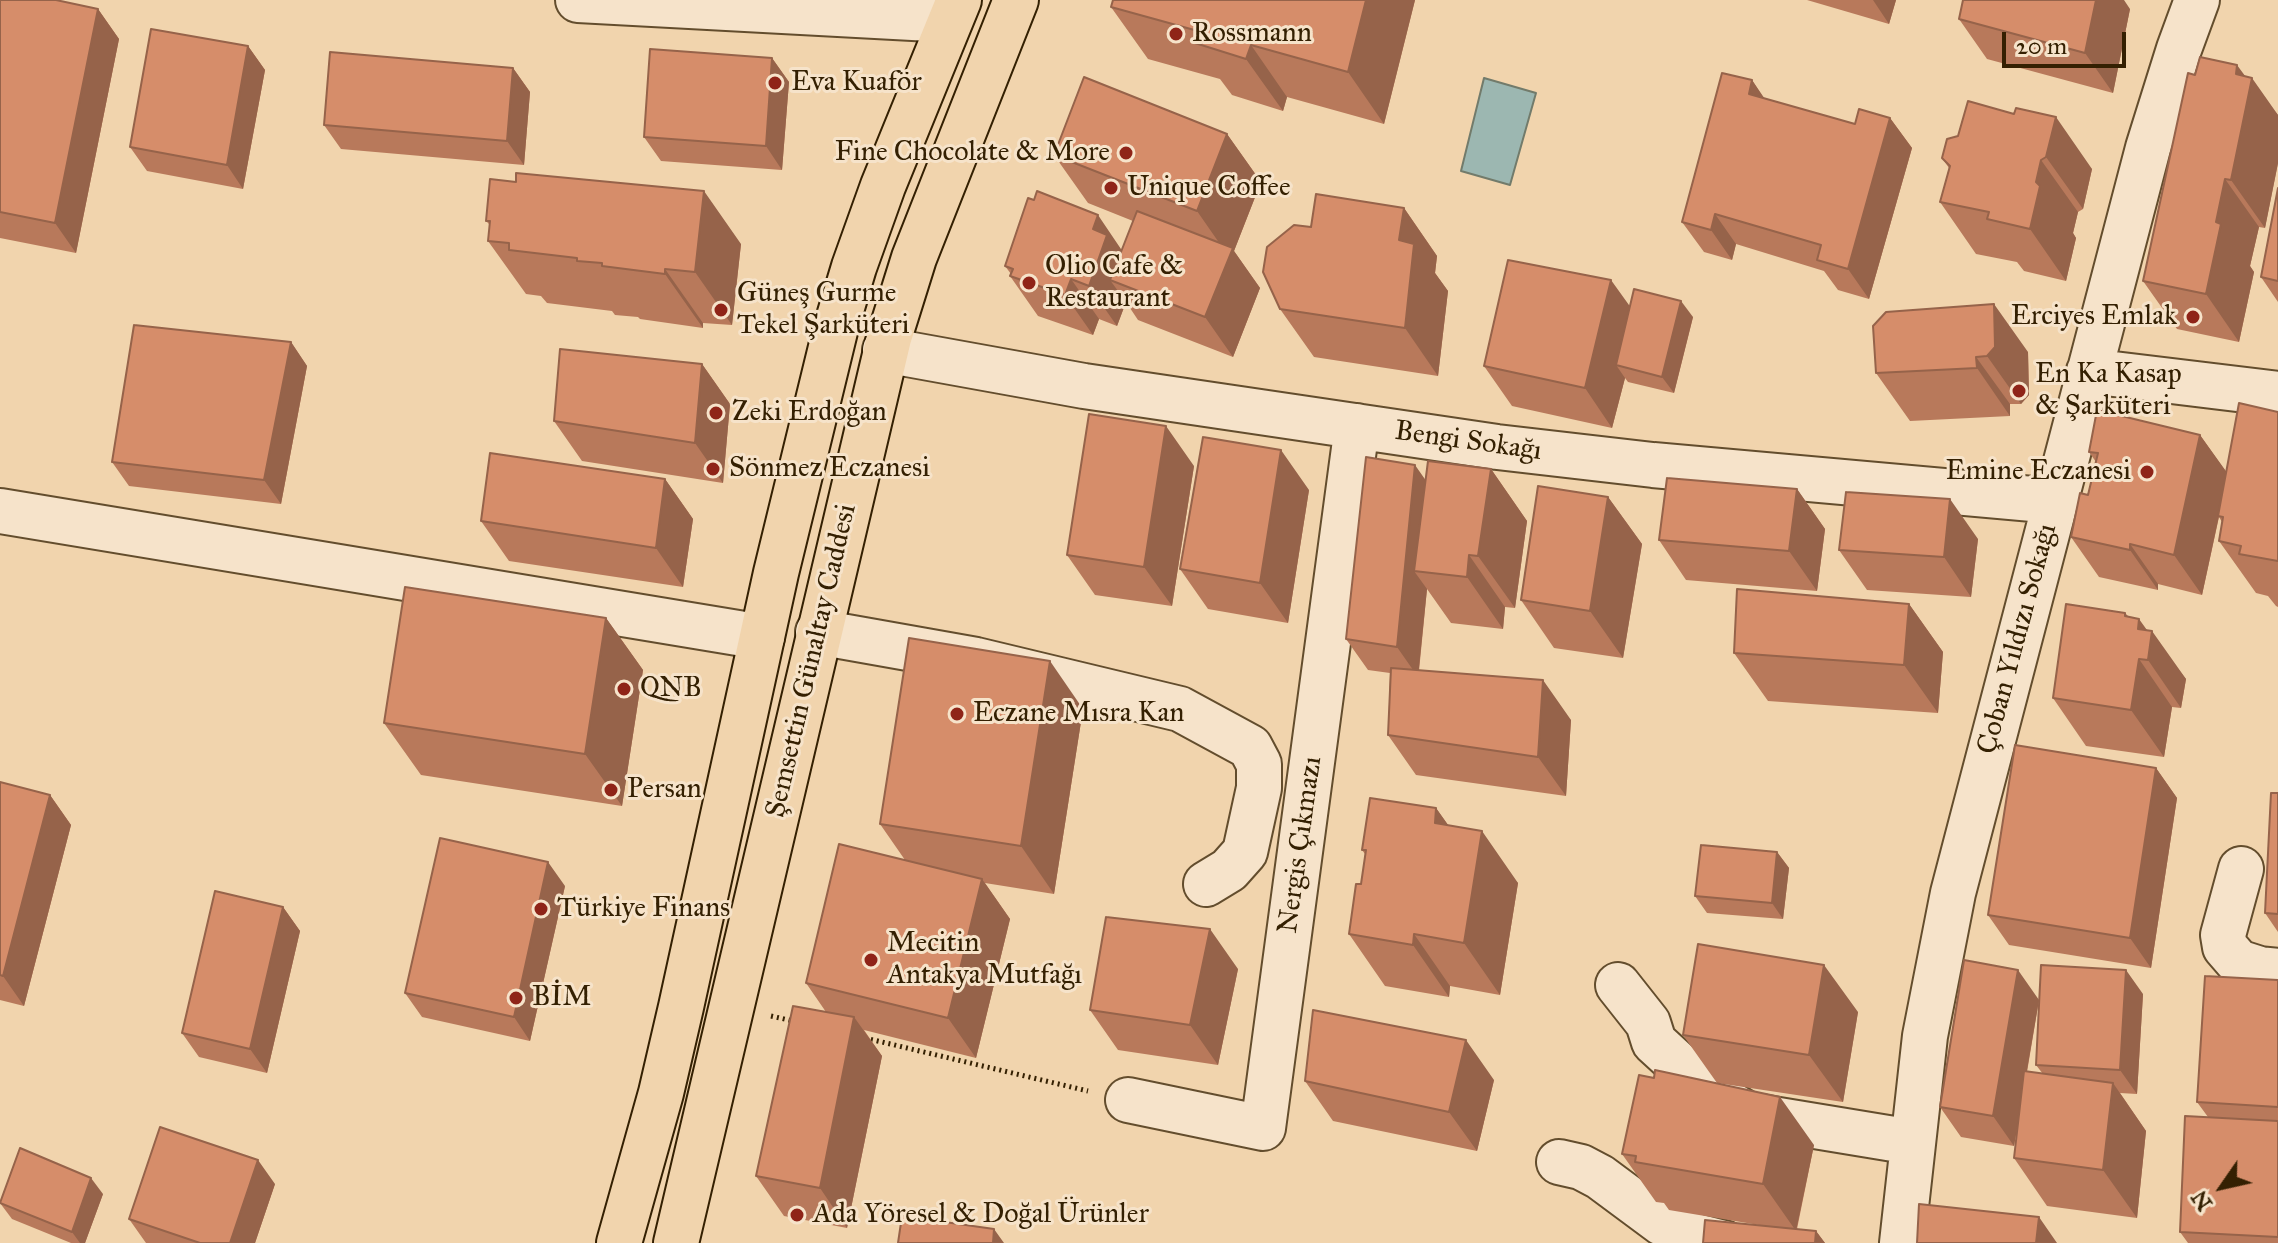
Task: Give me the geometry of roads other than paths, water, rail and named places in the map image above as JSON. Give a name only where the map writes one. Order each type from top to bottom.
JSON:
[{"type":"main road","name":"Şemsettin Günaltay Caddesi","points":[[676,1243],[885,350],[909,272],[1016,0]]},
{"type":"main road","name":"Şemsettin Günaltay Caddesi","points":[[619,1243],[661,1093],[762,637],[844,298],[883,186],[954,10]]},
{"type":"street","points":[[578,0],[954,10]]},
{"type":"street","name":"Çoban Yıldızı Sokağı","points":[[1902,1243],[1933,990],[1948,917],[2154,127],[2197,0]]},
{"type":"street","name":"Bengi Sokağı","points":[[885,350],[1097,388],[1497,447],[1618,462],[2055,501]]},
{"type":"street","points":[[2089,371],[2278,394]]},
{"type":"street","name":"Nergis Çıkmazı","points":[[1128,1100],[1263,1128],[1357,426]]},
{"type":"street","points":[[0,511],[762,637]]},
{"type":"street","points":[[818,632],[976,660],[1180,709],[1250,747],[1259,764],[1259,788],[1245,852],[1229,870],[1206,884]]},
{"type":"street","points":[[2241,869],[2223,935],[2225,947],[2238,962],[2278,971]]},
{"type":"street","points":[[1618,985],[1648,1023],[1654,1042],[1689,1074],[1748,1115],[1912,1142]]},
{"type":"street","points":[[1559,1162],[1581,1167],[1600,1177],[1662,1223],[1724,1243]]},
{"type":"water","points":[[1484,78],[1536,93],[1510,185],[1461,171]]},
{"type":"place","name":"Rossmann","points":[[1176,34]]},
{"type":"place","name":"Eva Kuaför","points":[[775,83]]},
{"type":"place","name":"Fine Chocolate & More","points":[[1126,153]]},
{"type":"place","name":"Unique Coffee","points":[[1111,188]]},
{"type":"place","name":"Olio Cafe & Restaurant","points":[[1029,283]]},
{"type":"place","name":"Güneş Gurme Tekel Şarküteri","points":[[721,310]]},
{"type":"place","name":"Erciyes Emlak","points":[[2193,317]]},
{"type":"place","name":"En Ka Kasap & Şarküteri","points":[[2019,391]]},
{"type":"place","name":"Zeki Erdoğan","points":[[716,413]]},
{"type":"place","name":"Sönmez Eczanesi","points":[[713,469]]},
{"type":"place","name":"Emine Eczanesi","points":[[2147,472]]},
{"type":"place","name":"QNB","points":[[624,689]]},
{"type":"place","name":"Eczane Mısra Kan","points":[[957,714]]},
{"type":"place","name":"Persan","points":[[611,790]]},
{"type":"place","name":"Türkiye Finans","points":[[541,909]]},
{"type":"place","name":"Mecitin Antakya Mutfağı","points":[[871,960]]},
{"type":"place","name":"BİM","points":[[516,998]]},
{"type":"place","name":"Ada Yöresel & Doğal Ürünler","points":[[797,1215]]}]
